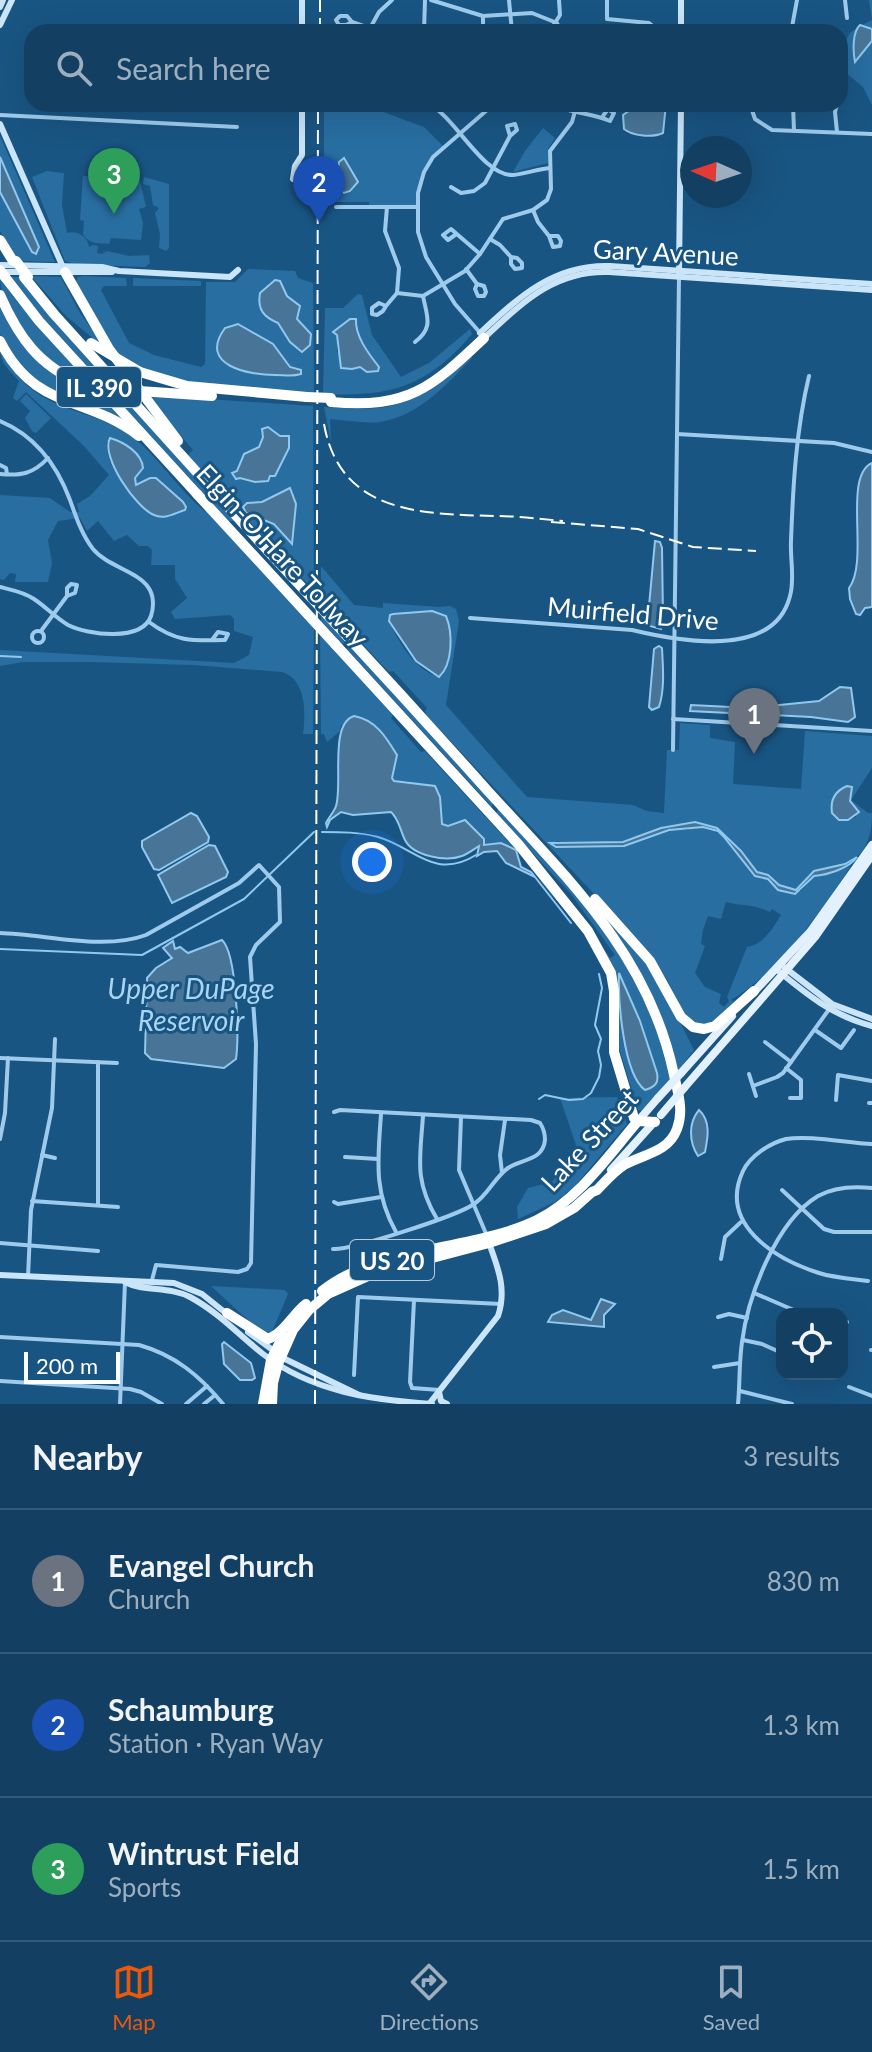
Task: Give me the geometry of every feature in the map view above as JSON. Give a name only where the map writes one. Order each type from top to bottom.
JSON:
[{"type":"highway","name":"Elgin-O'Hare Tollway","points":[[2,242],[54,314],[187,456],[268,551],[477,778]]},
{"type":"highway","points":[[64,269],[76,295],[126,374],[187,456]]},
{"type":"highway","name":"Elgin-O'Hare Tollway","points":[[1,271],[44,327],[537,866],[581,920],[608,966],[614,991],[614,1052],[634,1118],[638,1121]]},
{"type":"highway","points":[[26,277],[62,317],[91,343],[140,372],[187,386],[307,399]]},
{"type":"highway","points":[[0,295],[16,329],[36,355],[57,371],[82,383],[107,389],[377,404],[413,394],[444,375],[482,335]]},
{"type":"highway","points":[[0,341],[19,371],[33,385],[55,398],[110,418],[130,430],[188,484]]},
{"type":"highway","points":[[477,778],[628,934],[650,961],[687,1023],[698,1029],[715,1026],[754,991]]},
{"type":"highway","points":[[477,778],[610,929],[648,997],[666,1044],[680,1106],[675,1134],[663,1147],[622,1166],[592,1192]]},
{"type":"highway","points":[[638,1121],[658,1118]]},
{"type":"highway","name":"Lake Street","points":[[276,1358],[300,1320],[328,1294],[375,1273],[488,1239],[527,1224],[559,1206],[581,1187],[638,1121]]},
{"type":"highway","name":"Lake Street","points":[[276,1358],[306,1304],[328,1286],[359,1270],[546,1224],[574,1208],[592,1192]]},
{"type":"highway","points":[[227,1313],[268,1339],[277,1335],[306,1304]]},
{"type":"highway","name":"US 20","points":[[263,1404],[276,1358]]},
{"type":"highway","name":"US 20","points":[[272,1404],[276,1358]]},
{"type":"main road","points":[[0,7],[3,0]]},
{"type":"main road","points":[[0,25],[12,0]]},
{"type":"main road","points":[[302,0],[302,24]]},
{"type":"main road","points":[[681,0],[681,24]]},
{"type":"main road","points":[[293,179],[294,168],[302,155],[302,112]]},
{"type":"main road","points":[[679,274],[681,112]]},
{"type":"main road","points":[[0,124],[64,269]]},
{"type":"main road","name":"Gary Avenue","points":[[482,335],[528,290],[563,272],[598,266],[872,287]]},
{"type":"main road","points":[[1,271],[64,269],[230,277],[238,270]]},
{"type":"main road","name":"Lake Street","points":[[592,1192],[782,970],[866,860],[872,845]]},
{"type":"main road","points":[[782,970],[830,1007],[872,1026]]},
{"type":"main road","name":"Lake Street","points":[[638,1121],[754,991],[782,970]]},
{"type":"main road","points":[[830,1007],[872,1019]]},
{"type":"main road","points":[[125,1282],[131,1286],[164,1288],[186,1295],[276,1358],[359,1395],[430,1404],[492,1325],[502,1304],[502,1282],[488,1239]]},
{"type":"main road","points":[[0,1275],[174,1283],[202,1294],[276,1358]]},
{"type":"main road","points":[[439,1391],[441,1401],[447,1404]]},
{"type":"street","points":[[373,24],[391,0]]},
{"type":"street","points":[[424,24],[425,0]]},
{"type":"street","points":[[431,0],[483,16],[537,14],[557,23],[561,9],[559,0]]},
{"type":"street","points":[[509,0],[511,24]]},
{"type":"street","points":[[607,0],[607,19],[650,24]]},
{"type":"street","points":[[793,24],[797,0]]},
{"type":"street","points":[[845,0],[847,18]]},
{"type":"street","points":[[483,16],[483,24]]},
{"type":"street","points":[[352,22],[356,24]]},
{"type":"street","points":[[445,112],[479,156],[493,167],[513,175],[550,168]]},
{"type":"street","points":[[482,335],[464,316],[429,261],[420,240],[418,207],[420,183],[427,165],[485,112]]},
{"type":"street","points":[[397,293],[423,296],[443,284],[466,269],[480,254],[503,219],[533,210],[547,200],[550,194],[550,151],[572,122],[575,112],[603,116]]},
{"type":"street","points":[[753,112],[755,119],[772,130],[872,134]]},
{"type":"street","points":[[793,112],[794,131]]},
{"type":"street","points":[[835,112],[837,132]]},
{"type":"street","points":[[0,115],[237,127]]},
{"type":"street","points":[[451,187],[461,193],[474,191],[485,183],[510,136]]},
{"type":"street","points":[[336,207],[418,207]]},
{"type":"street","points":[[386,306],[397,293],[399,268],[385,231],[387,207]]},
{"type":"street","points":[[533,210],[549,236]]},
{"type":"street","points":[[455,235],[480,254]]},
{"type":"street","points":[[490,239],[511,257]]},
{"type":"street","points":[[466,269],[477,284]]},
{"type":"street","points":[[673,750],[679,274]]},
{"type":"street","points":[[415,342],[428,330],[423,296]]},
{"type":"street","name":"Muirfield Drive","points":[[470,618],[632,630],[674,639],[747,638],[764,631],[783,613],[792,588],[791,545],[800,416],[809,376]]},
{"type":"street","points":[[0,421],[24,433],[48,458],[56,468],[80,526],[95,551],[148,587],[154,602],[149,622],[136,632],[121,634],[69,625],[31,597],[1,587],[0,596]]},
{"type":"street","points":[[677,434],[847,445],[872,452]]},
{"type":"street","points":[[0,474],[36,471],[48,458]]},
{"type":"street","points":[[0,465],[6,468],[7,474]]},
{"type":"street","points":[[41,631],[67,596]]},
{"type":"street","points":[[149,622],[178,639],[212,640]]},
{"type":"street","points":[[673,719],[872,731]]},
{"type":"street","points":[[0,933],[93,941],[132,939],[146,935],[239,883],[259,865],[280,891],[280,922],[256,945],[250,957],[256,1044],[251,1263],[247,1269],[238,1272],[156,1265],[152,1280]]},
{"type":"street","points":[[753,1086],[777,1077],[786,1068],[830,1007]]},
{"type":"street","points":[[815,1030],[841,1048],[854,1030]]},
{"type":"street","points":[[28,1277],[32,1201],[52,1108],[55,1039]]},
{"type":"street","points":[[765,1042],[791,1062]]},
{"type":"street","points":[[0,1058],[117,1063]]},
{"type":"street","points":[[0,1139],[5,1113],[8,1058]]},
{"type":"street","points":[[98,1062],[98,1205]]},
{"type":"street","points":[[786,1068],[801,1080],[801,1098],[790,1098]]},
{"type":"street","points":[[749,1074],[756,1096]]},
{"type":"street","points":[[836,1100],[838,1075],[872,1081]]},
{"type":"street","points":[[333,1249],[396,1232],[475,1204],[502,1173],[538,1154],[545,1145],[545,1133],[540,1123],[531,1120],[334,1112]]},
{"type":"street","points":[[381,1114],[378,1159],[381,1197],[396,1232]]},
{"type":"street","points":[[423,1116],[420,1179],[424,1196],[437,1219]]},
{"type":"street","points":[[461,1117],[459,1170],[488,1239]]},
{"type":"street","points":[[502,1173],[500,1155],[505,1120]]},
{"type":"street","points":[[868,1281],[820,1274],[756,1239],[741,1222],[736,1197],[741,1175],[751,1159],[767,1148],[793,1139],[872,1144]]},
{"type":"street","points":[[42,1155],[55,1158]]},
{"type":"street","points":[[345,1157],[378,1159]]},
{"type":"street","points":[[738,1404],[742,1340],[747,1318],[754,1293],[774,1250],[801,1209],[821,1195],[834,1189],[872,1188]]},
{"type":"street","points":[[782,1190],[829,1232],[872,1232]]},
{"type":"street","points":[[334,1202],[346,1204],[381,1197]]},
{"type":"street","points":[[32,1201],[118,1207]]},
{"type":"street","points":[[721,1259],[725,1237],[741,1222]]},
{"type":"street","points":[[0,1243],[98,1251]]},
{"type":"street","points":[[120,1404],[125,1282]]},
{"type":"street","points":[[754,1293],[789,1308]]},
{"type":"street","points":[[354,1375],[356,1303],[361,1296],[502,1304]]},
{"type":"street","points":[[414,1300],[410,1382],[412,1388],[439,1391]]},
{"type":"street","points":[[718,1317],[729,1314],[747,1318]]},
{"type":"street","points":[[0,1337],[139,1345],[154,1349],[182,1364],[223,1404]]},
{"type":"street","points":[[742,1340],[776,1350]]},
{"type":"street","points":[[714,1367],[740,1363]]},
{"type":"street","points":[[0,1381],[120,1388],[141,1392],[162,1404]]},
{"type":"street","points":[[186,1404],[207,1386]]},
{"type":"street","points":[[849,1387],[872,1396]]},
{"type":"street","points":[[739,1391],[792,1404]]},
{"type":"street","points":[[204,1404],[215,1394]]},
{"type":"shaded area","points":[[872,20],[872,105],[863,87],[848,74],[848,36]]},
{"type":"shaded area","points":[[324,112],[384,112],[424,127],[444,147],[425,174],[418,207],[369,207],[369,202],[324,202]]},
{"type":"shaded area","points":[[543,128],[555,138],[548,149],[548,163],[513,172],[525,151]]},
{"type":"shaded area","points":[[0,136],[55,262],[19,261],[0,231],[0,192],[32,252],[39,251],[0,157]]},
{"type":"shaded area","points":[[47,171],[64,173],[62,205],[67,233],[81,235],[89,247],[98,246],[97,253],[103,254],[104,250],[105,253],[129,256],[149,255],[150,263],[145,267],[65,261],[32,177]]},
{"type":"shaded area","points":[[83,176],[107,177],[105,184],[112,176],[131,177],[117,179],[132,181],[133,177],[139,177],[146,207],[139,209],[143,223],[141,240],[111,238],[109,244],[89,240],[83,235],[84,221],[80,220]]},
{"type":"shaded area","points":[[144,177],[169,184],[169,248],[166,251],[159,248],[160,234],[155,213],[159,208],[153,205],[150,186],[143,184]]},
{"type":"shaded area","points":[[248,269],[295,271],[298,278],[313,283],[314,393],[179,380],[130,364],[109,344],[76,281],[84,276],[126,278],[127,286],[104,286],[101,290],[129,343],[154,355],[201,367],[205,364],[206,282],[235,282]]},
{"type":"shaded area","points":[[31,276],[61,277],[80,313],[106,349],[66,316]]},
{"type":"shaded area","points":[[0,277],[15,299],[86,381],[57,367],[28,339],[6,301]]},
{"type":"shaded area","points":[[8,277],[21,277],[182,461],[193,450],[146,395],[313,406],[314,591],[248,520],[219,522],[314,626],[313,734],[303,734],[303,697],[296,682],[282,672],[91,662],[23,662],[0,666],[0,650],[234,663],[249,655],[253,637],[234,631],[234,619],[230,615],[175,619],[171,612],[187,598],[175,579],[175,565],[151,565],[152,550],[148,546],[139,546],[127,535],[114,541],[98,521],[87,531],[80,518],[58,521],[48,540],[52,563],[48,582],[15,582],[16,574],[10,573],[4,580],[0,579],[0,495],[50,498],[70,512],[79,512],[77,504],[90,496],[109,475],[83,445],[26,392],[17,401],[13,398],[19,381],[3,362],[0,348],[21,379],[41,396],[109,423],[134,438],[206,512],[198,488],[191,479],[41,318]],"holes":[[[273,430],[280,436],[285,435],[289,448],[275,476],[255,482],[240,478],[237,471],[241,458],[259,447],[263,437]],[[115,439],[139,459],[143,468],[135,478],[136,485],[150,478],[183,502],[185,510],[161,517],[118,475],[108,454],[107,442]],[[286,489],[296,504],[292,544],[274,524],[246,513],[244,505],[262,502]]]},
{"type":"shaded area","points":[[133,278],[201,281],[201,286],[133,286]]},
{"type":"shaded area","points":[[358,294],[362,295],[372,335],[401,377],[429,363],[470,329],[472,334],[439,366],[406,385],[369,393],[323,394],[325,308],[343,308]],"holes":[[[348,323],[355,326],[362,342],[377,365],[365,369],[337,352],[337,335]]]},
{"type":"shaded area","points":[[0,303],[31,355],[94,390],[128,425],[54,392],[20,367],[8,352],[0,334]]},
{"type":"shaded area","points":[[471,356],[442,388],[420,406],[394,419],[361,422],[330,419],[331,442],[324,407],[369,409],[395,405],[425,390]]},
{"type":"shaded area","points":[[26,394],[51,418],[36,433],[25,418],[30,411],[20,401]]},
{"type":"shaded area","points":[[321,566],[354,605],[383,608],[383,603],[450,606],[456,609],[459,621],[446,705],[527,797],[633,805],[664,813],[667,750],[679,750],[680,723],[710,725],[710,738],[735,742],[733,784],[801,789],[805,731],[872,736],[872,768],[851,800],[872,813],[865,847],[846,863],[836,866],[835,863],[835,866],[814,872],[796,890],[779,885],[768,875],[757,872],[726,835],[717,828],[701,823],[661,828],[623,842],[556,841],[556,847],[624,846],[669,830],[687,830],[697,826],[710,828],[725,837],[748,868],[768,879],[778,890],[801,891],[814,875],[822,876],[851,866],[783,957],[731,1000],[734,1001],[757,984],[715,1022],[699,1025],[687,1019],[666,978],[642,945],[427,716],[427,708],[393,671],[389,672],[321,600]],"holes":[[[432,612],[446,616],[452,638],[442,676],[433,675],[417,664],[397,638],[389,621],[389,617]],[[852,787],[850,801],[855,806],[856,817],[848,820],[833,797],[841,789]],[[726,902],[770,912],[772,909],[781,915],[763,939],[747,947],[727,997],[729,1001],[724,1007],[719,1003],[721,994],[705,987],[695,973],[705,946],[701,944],[708,916],[721,919]]]},
{"type":"shaded area","points":[[321,614],[493,802],[492,807],[321,621]]},
{"type":"shaded area","points":[[320,633],[393,715],[391,718],[421,752],[425,751],[516,850],[501,843],[484,845],[483,838],[459,821],[444,826],[440,818],[440,797],[408,781],[394,781],[395,768],[341,725],[340,731],[327,742],[321,734]]},
{"type":"shaded area","points":[[498,808],[578,893],[610,935],[651,1013],[672,1078],[642,1111],[638,1110],[618,1045],[618,996],[592,931],[610,958],[615,955],[571,894],[496,814]],"holes":[[[618,974],[631,999],[658,1077],[640,1086],[624,1043]]]},
{"type":"shaded area","points":[[604,915],[645,961],[694,1050],[677,1072],[639,972]]},
{"type":"shaded area","points":[[617,1097],[627,1124],[575,1186],[555,1202],[518,1219],[517,1207],[528,1188],[552,1182],[577,1148],[560,1098]]},
{"type":"shaded area","points":[[211,1286],[285,1290],[288,1294],[271,1334],[250,1322]]},
{"type":"water","points":[[860,25],[872,29],[872,41],[855,62],[854,37]]},
{"type":"water","points":[[627,112],[665,112],[663,133],[643,136],[632,133],[624,129],[623,115]]},
{"type":"water","points":[[0,157],[39,247],[36,254],[32,252],[0,192]]},
{"type":"water","points":[[344,158],[358,182],[344,193],[336,188],[339,162]]},
{"type":"water","points":[[275,280],[280,281],[287,296],[300,306],[297,319],[311,334],[310,345],[302,352],[261,308],[260,293]]},
{"type":"water","points":[[350,319],[356,319],[360,338],[379,367],[378,371],[367,372],[360,367],[341,368],[337,335],[333,332]]},
{"type":"water","points":[[238,324],[273,344],[290,367],[301,370],[301,374],[253,373],[230,366],[222,360],[217,351],[218,341],[225,328]]},
{"type":"water","points":[[268,427],[280,436],[289,436],[289,448],[275,476],[270,476],[268,481],[255,482],[236,479],[232,473],[237,471],[244,454],[259,447],[262,429]]},
{"type":"water","points":[[110,438],[126,445],[142,463],[143,468],[135,478],[136,485],[156,478],[183,502],[185,510],[162,517],[138,503],[110,457]]},
{"type":"water","points":[[872,463],[872,607],[865,608],[860,615],[856,614],[849,588],[857,559],[859,484],[863,471]]},
{"type":"water","points":[[290,488],[296,504],[292,544],[274,524],[246,513],[243,507],[247,503],[262,502]]},
{"type":"water","points":[[655,541],[660,542],[662,548],[661,629],[650,626],[648,617]]},
{"type":"water","points":[[432,611],[446,616],[450,631],[449,656],[439,677],[416,661],[389,621],[393,614]]},
{"type":"water","points":[[662,648],[662,693],[659,707],[652,710],[649,707],[654,649]]},
{"type":"water","points":[[840,687],[851,688],[855,717],[848,722],[811,717],[690,711],[691,705],[751,708],[819,701]]},
{"type":"water","points":[[354,716],[374,725],[393,748],[397,755],[394,781],[435,786],[440,797],[442,824],[448,826],[465,820],[484,839],[484,845],[501,843],[516,850],[521,867],[535,877],[506,863],[497,851],[477,856],[479,846],[455,858],[422,854],[409,846],[391,812],[353,815],[341,812],[330,820],[327,827],[338,796],[339,742],[346,721]]},
{"type":"water","points":[[847,786],[852,787],[850,801],[859,812],[848,820],[839,820],[832,813],[832,804],[836,793]]},
{"type":"water","points":[[191,813],[197,816],[209,837],[208,842],[159,870],[154,869],[142,841]]},
{"type":"water","points":[[695,822],[717,828],[757,872],[768,875],[779,885],[796,890],[814,871],[845,864],[857,857],[838,870],[814,876],[795,894],[778,890],[768,879],[755,876],[718,831],[703,827],[669,830],[624,846],[556,847],[550,843],[623,842],[661,828]]},
{"type":"water","points":[[209,845],[215,846],[228,872],[226,877],[172,903],[158,875]]},
{"type":"water","name":"Upper DuPage Reservoir","points":[[222,940],[234,978],[236,1059],[224,1068],[151,1059],[145,1053],[147,978],[172,958],[163,948],[173,941],[175,949],[180,947],[188,953]]},
{"type":"water","points":[[619,973],[640,1021],[657,1073],[656,1084],[645,1090],[632,1069],[627,1053]]},
{"type":"water","points":[[699,1110],[707,1124],[708,1135],[705,1152],[698,1156],[691,1133]]},
{"type":"water","points":[[601,1299],[615,1304],[604,1315],[604,1327],[548,1322],[552,1315],[563,1310],[591,1320]]},
{"type":"water","points":[[224,1342],[251,1363],[255,1378],[240,1380],[224,1364]]},
{"type":"waterway","points":[[0,656],[21,657]]},
{"type":"waterway","points":[[0,949],[142,955],[244,899],[314,832]]},
{"type":"waterway","points":[[322,832],[378,837],[425,860],[448,865],[476,855]]},
{"type":"waterway","points":[[535,877],[571,923]]},
{"type":"waterway","points":[[539,1099],[545,1095],[569,1100],[583,1099],[591,1093],[599,1077],[601,1039],[595,1025],[602,988],[599,974]]},
{"type":"railway","points":[[320,0],[320,24]]},
{"type":"railway","points":[[315,1404],[318,112]]},
{"type":"railway","points":[[324,424],[333,454],[347,476],[366,492],[388,503],[440,513],[563,521]]},
{"type":"railway","points":[[551,522],[638,529],[693,547],[756,551]]},
{"type":"place","name":"Wintrust Field","points":[[114,214]]},
{"type":"place","name":"Schaumburg","points":[[319,222]]},
{"type":"place","name":"Evangel Church","points":[[754,754]]}]
